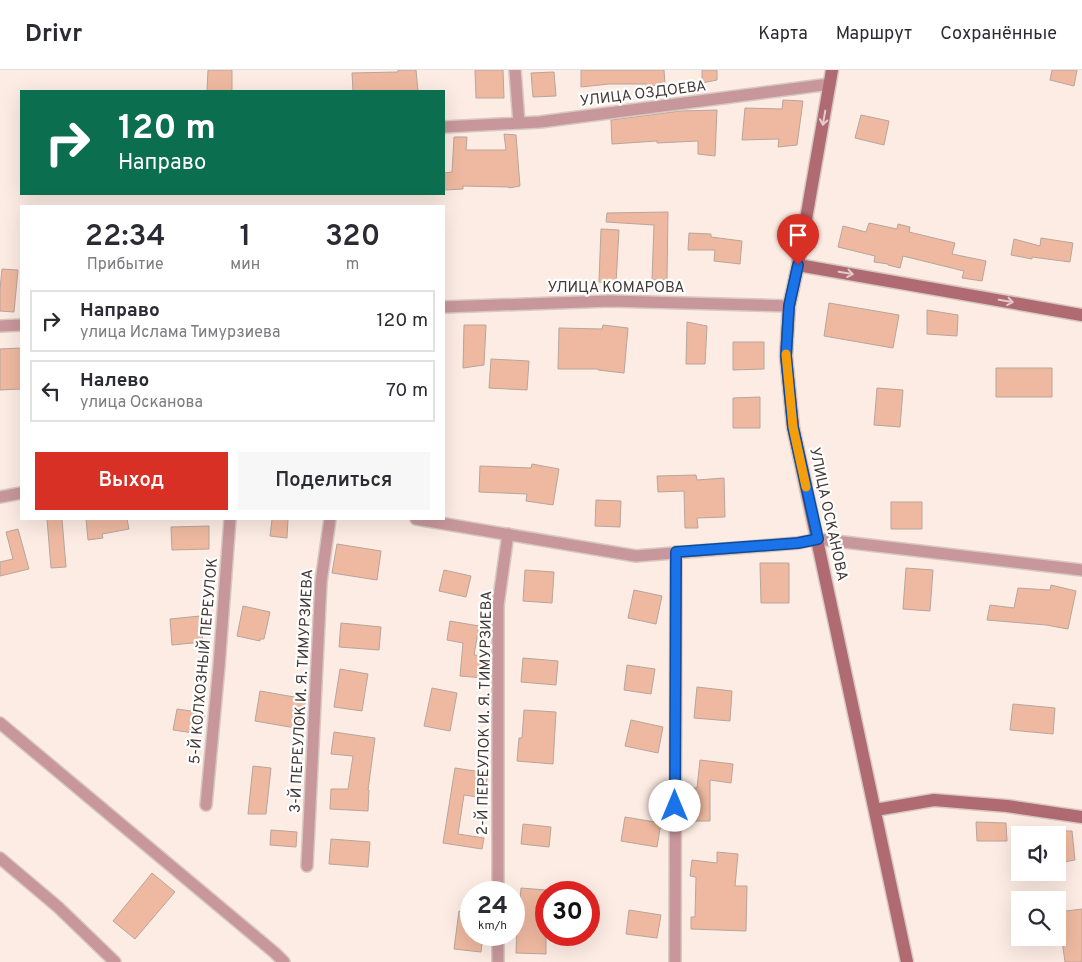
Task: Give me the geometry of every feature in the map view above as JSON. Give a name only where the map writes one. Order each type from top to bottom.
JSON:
[{"type":"main road","name":"УЛИЦА ОСКАНОВА","points":[[832,70],[798,265],[789,306],[786,356],[793,427],[907,962]]},
{"type":"main road","points":[[798,265],[1082,315]]},
{"type":"main road","points":[[875,810],[934,800],[1007,806],[1082,817]]},
{"type":"street","points":[[515,70],[519,123]]},
{"type":"street","name":"УЛИЦА ОЗДОЕВА","points":[[445,126],[540,122],[830,84]]},
{"type":"street","name":"УЛИЦА КОМАРОВА","points":[[445,307],[610,301],[789,306]]},
{"type":"street","points":[[0,326],[20,325]]},
{"type":"street","points":[[0,497],[20,493]]},
{"type":"street","name":"5-Й КОЛХОЗНЫЙ ПЕРЕУЛОК","points":[[206,805],[230,520]]},
{"type":"street","name":"3-Й ПЕРЕУЛОК И. Я. ТИМУРЗИЕВА","points":[[308,866],[321,582],[330,520]]},
{"type":"street","points":[[422,520],[636,556],[798,543],[818,539],[1082,570]]},
{"type":"street","name":"2-Й ПЕРЕУЛОК И. Я. ТИМУРЗИЕВА","points":[[498,881],[498,605],[508,534]]},
{"type":"street","points":[[675,962],[676,552]]},
{"type":"street","points":[[0,723],[284,962]]},
{"type":"street","points":[[0,858],[58,907],[115,962]]},
{"type":"street","points":[[498,946],[498,962]]},
{"type":"building","points":[[208,70],[232,70],[232,90],[207,90]]},
{"type":"building","points":[[398,70],[416,70],[418,90],[353,90],[352,73],[398,72]]},
{"type":"building","points":[[475,70],[503,70],[504,98],[476,98]]},
{"type":"building","points":[[581,70],[664,70],[665,84],[646,87],[646,84],[609,84],[581,87]]},
{"type":"building","points":[[702,70],[717,70],[717,80],[702,83]]},
{"type":"building","points":[[1052,70],[1077,70],[1074,86],[1050,80]]},
{"type":"building","points":[[554,72],[556,96],[533,97],[531,73]]},
{"type":"building","points":[[783,100],[803,101],[797,145],[778,147],[779,139],[742,140],[745,108],[782,109]]},
{"type":"building","points":[[717,110],[715,156],[698,154],[698,141],[612,144],[611,120],[680,111]]},
{"type":"building","points":[[861,115],[889,121],[884,145],[855,138]]},
{"type":"building","points":[[504,134],[516,135],[520,186],[509,188],[463,186],[463,189],[445,190],[445,173],[452,172],[454,137],[467,137],[466,150],[506,150]]},
{"type":"building","points":[[668,212],[667,280],[652,280],[654,225],[606,222],[607,213]]},
{"type":"building","points":[[869,223],[897,229],[898,224],[910,227],[909,232],[955,243],[952,254],[986,261],[982,281],[962,278],[964,271],[903,256],[900,268],[874,262],[875,256],[838,247],[843,226],[866,232]]},
{"type":"building","points":[[601,229],[619,230],[616,283],[599,282]]},
{"type":"building","points":[[689,233],[711,234],[711,237],[742,241],[740,264],[714,261],[715,250],[688,250]]},
{"type":"building","points":[[1041,238],[1073,243],[1070,262],[1011,255],[1014,239],[1040,246]]},
{"type":"building","points":[[2,269],[18,270],[14,312],[0,311]]},
{"type":"building","points":[[829,303],[899,315],[893,348],[824,336]]},
{"type":"building","points":[[927,310],[958,315],[957,336],[927,334]]},
{"type":"building","points":[[687,322],[707,326],[705,364],[686,364]]},
{"type":"building","points":[[464,325],[486,325],[484,365],[463,368]]},
{"type":"building","points":[[603,325],[628,328],[624,373],[598,369],[558,369],[559,328],[602,329]]},
{"type":"building","points":[[733,342],[764,342],[764,369],[733,370]]},
{"type":"building","points":[[20,348],[20,389],[0,390],[0,349]]},
{"type":"building","points":[[491,359],[529,361],[527,390],[489,388]]},
{"type":"building","points":[[996,368],[1052,368],[1052,397],[996,397]]},
{"type":"building","points":[[877,388],[903,390],[900,427],[874,425]]},
{"type":"building","points":[[760,397],[760,428],[733,428],[733,398]]},
{"type":"building","points":[[532,464],[559,469],[553,505],[526,501],[527,494],[479,492],[480,466],[531,468]]},
{"type":"building","points":[[696,475],[697,480],[724,478],[725,517],[697,518],[698,528],[685,528],[684,491],[658,492],[657,476]]},
{"type":"building","points":[[596,500],[621,501],[620,527],[595,526]]},
{"type":"building","points":[[891,502],[922,502],[922,529],[891,529]]},
{"type":"building","points":[[47,520],[62,520],[66,567],[51,568]]},
{"type":"building","points":[[86,520],[127,520],[129,529],[102,534],[103,538],[88,540]]},
{"type":"building","points":[[272,520],[288,520],[287,538],[270,536]]},
{"type":"building","points":[[209,526],[209,549],[172,550],[171,527]]},
{"type":"building","points":[[18,529],[29,569],[0,576],[0,562],[13,559],[6,532]]},
{"type":"building","points":[[337,544],[381,551],[377,580],[332,573]]},
{"type":"building","points":[[760,563],[789,563],[789,603],[761,603]]},
{"type":"building","points":[[906,568],[933,570],[930,611],[903,609]]},
{"type":"building","points":[[444,570],[471,576],[466,597],[439,591]]},
{"type":"building","points":[[525,570],[554,572],[552,603],[523,601]]},
{"type":"building","points":[[1051,585],[1076,591],[1068,629],[1046,625],[987,620],[990,605],[1014,608],[1018,588],[1050,590]]},
{"type":"building","points":[[634,590],[662,596],[656,624],[628,618]]},
{"type":"building","points":[[243,606],[270,612],[264,639],[260,639],[260,641],[237,636]]},
{"type":"building","points":[[200,616],[203,642],[172,645],[170,619]]},
{"type":"building","points":[[450,621],[479,626],[474,655],[485,656],[483,678],[460,676],[463,643],[447,640]]},
{"type":"building","points":[[341,623],[381,627],[379,650],[339,647]]},
{"type":"building","points":[[523,658],[558,661],[556,685],[521,682]]},
{"type":"building","points":[[627,665],[655,669],[651,694],[624,690]]},
{"type":"building","points":[[340,669],[368,674],[362,711],[334,707]]},
{"type":"building","points":[[697,687],[732,691],[730,721],[694,718]]},
{"type":"building","points":[[432,688],[457,693],[450,731],[424,726]]},
{"type":"building","points":[[260,691],[306,699],[301,729],[255,721]]},
{"type":"building","points":[[1013,704],[1055,708],[1053,734],[1010,730]]},
{"type":"building","points":[[177,709],[205,713],[201,734],[173,730]]},
{"type":"building","points":[[524,710],[556,712],[553,764],[517,761],[519,738],[522,738]]},
{"type":"building","points":[[631,720],[663,727],[658,753],[625,746]]},
{"type":"building","points":[[334,732],[375,738],[368,790],[368,811],[330,809],[331,789],[348,789],[353,756],[331,754]]},
{"type":"building","points":[[700,760],[733,764],[731,783],[710,780],[710,821],[687,821],[687,788],[697,788]]},
{"type":"building","points":[[253,766],[271,768],[266,814],[248,814]]},
{"type":"building","points":[[455,768],[488,773],[484,798],[464,795],[458,834],[484,838],[482,849],[443,843]]},
{"type":"building","points":[[625,817],[661,823],[657,847],[621,841]]},
{"type":"building","points":[[976,822],[1006,823],[1007,841],[977,841]]},
{"type":"building","points":[[523,824],[551,827],[549,847],[521,844]]},
{"type":"building","points":[[271,830],[297,832],[296,847],[270,845]]},
{"type":"building","points":[[1066,831],[1072,831],[1075,860],[1066,862]]},
{"type":"building","points":[[331,839],[370,842],[368,867],[329,864]]},
{"type":"building","points":[[717,852],[738,854],[735,886],[747,886],[746,931],[691,929],[691,917],[695,917],[696,877],[690,876],[692,860],[717,863]]},
{"type":"building","points":[[152,873],[175,892],[135,939],[113,921]]},
{"type":"building","points":[[525,888],[535,889],[535,946],[546,946],[546,954],[516,953],[516,946],[525,946]]},
{"type":"building","points":[[1082,909],[1082,962],[1065,962],[1063,946],[1066,946],[1066,911]]},
{"type":"building","points":[[629,910],[661,915],[657,938],[626,934]]},
{"type":"building","points":[[459,911],[460,946],[482,946],[481,952],[454,949]]},
{"type":"slow traffic","points":[[786,354],[793,427],[806,487]]},
{"type":"route","points":[[675,806],[676,552],[798,543],[818,539],[793,427],[786,356],[789,306],[798,265]]}]
